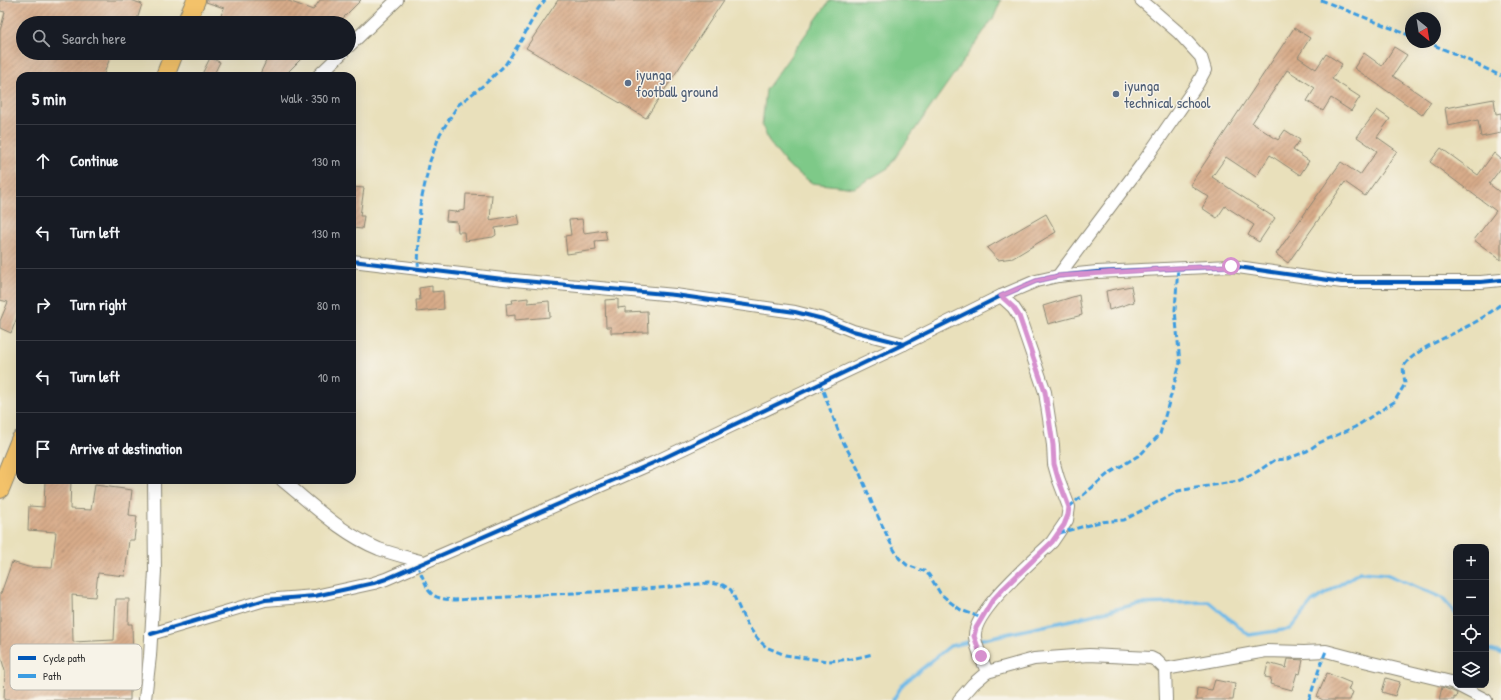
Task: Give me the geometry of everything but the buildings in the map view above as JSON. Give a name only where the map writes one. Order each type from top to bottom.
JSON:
[{"type":"highway","points":[[189,16],[196,0]]},
{"type":"highway","points":[[167,72],[171,60]]},
{"type":"highway","points":[[0,489],[16,450]]},
{"type":"street","points":[[356,39],[397,0]]},
{"type":"street","points":[[1058,276],[1146,158],[1198,83],[1204,70],[1201,57],[1179,33],[1141,0]]},
{"type":"street","points":[[322,72],[335,60]]},
{"type":"street","points":[[356,261],[503,279],[675,295],[795,312],[822,319],[854,331],[904,344]]},
{"type":"street","points":[[151,634],[265,600],[315,596],[374,583],[653,463],[904,344],[1001,296],[1036,281],[1058,276],[1231,266],[1342,282],[1481,282],[1501,280]]},
{"type":"street","points":[[988,672],[974,636],[976,628],[992,601],[1052,542],[1064,525],[1069,507],[1054,464],[1053,445],[1045,392],[1019,316],[1013,307],[1001,296]]},
{"type":"street","points":[[145,699],[155,571],[154,484]]},
{"type":"street","points":[[287,484],[342,529],[379,549],[423,562]]},
{"type":"street","points":[[1164,669],[1266,651],[1326,651],[1453,683]]},
{"type":"street","points":[[959,700],[973,684],[988,672],[1034,659],[1088,655],[1151,658],[1157,661],[1164,669],[1166,700]]},
{"type":"street","points":[[1463,688],[1486,700]]},
{"type":"green space","points":[[830,0],[1001,0],[994,17],[888,168],[854,188],[812,183],[787,165],[769,142],[762,125],[766,90]]},
{"type":"waterway","points":[[893,700],[903,684],[950,646],[1067,621],[1137,604],[1209,602],[1249,635],[1290,629],[1312,602],[1360,572],[1386,574],[1442,598],[1453,611]]},
{"type":"waterway","points":[[1489,650],[1501,653]]},
{"type":"marked path","points":[[418,269],[420,206],[430,161],[440,134],[458,105],[485,84],[505,65],[522,39],[538,9],[545,0]]},
{"type":"marked path","points":[[1321,0],[1405,34]]},
{"type":"marked path","points":[[1441,48],[1501,76]]},
{"type":"marked path","points":[[1069,507],[1108,474],[1141,454],[1160,434],[1180,363],[1175,310],[1178,267]]},
{"type":"marked path","points":[[1059,533],[1100,522],[1124,520],[1178,491],[1238,481],[1252,475],[1275,460],[1287,459],[1307,451],[1319,443],[1355,427],[1394,402],[1405,384],[1403,368],[1416,354],[1432,344],[1474,323],[1501,304]]},
{"type":"marked path","points":[[820,383],[841,438],[858,469],[874,508],[899,558],[907,565],[924,571],[929,575],[940,593],[961,610],[982,618]]},
{"type":"marked path","points":[[417,565],[431,594],[440,598],[455,600],[659,588],[709,583],[723,585],[731,590],[746,623],[766,647],[785,655],[828,661],[852,659],[873,654]]},
{"type":"marked path","points":[[1309,700],[1326,651]]},
{"type":"cycle path","points":[[356,261],[503,279],[675,295],[795,312],[823,319],[853,331],[904,344]]},
{"type":"cycle path","points":[[151,634],[265,600],[315,596],[386,579],[653,463],[904,344],[1001,296],[1036,281],[1058,276],[1097,272],[1231,266],[1342,282],[1481,282],[1501,280]]},
{"type":"place","name":"iyunga football ground","points":[[628,83]]},
{"type":"place","name":"iyunga technical school","points":[[1116,94]]},
{"type":"route","points":[[981,656],[974,636],[976,628],[992,601],[1052,542],[1059,533],[1067,520],[1069,507],[1054,464],[1049,411],[1045,392],[1018,313],[1001,296],[1036,281],[1058,276],[1097,272],[1231,266]]}]
